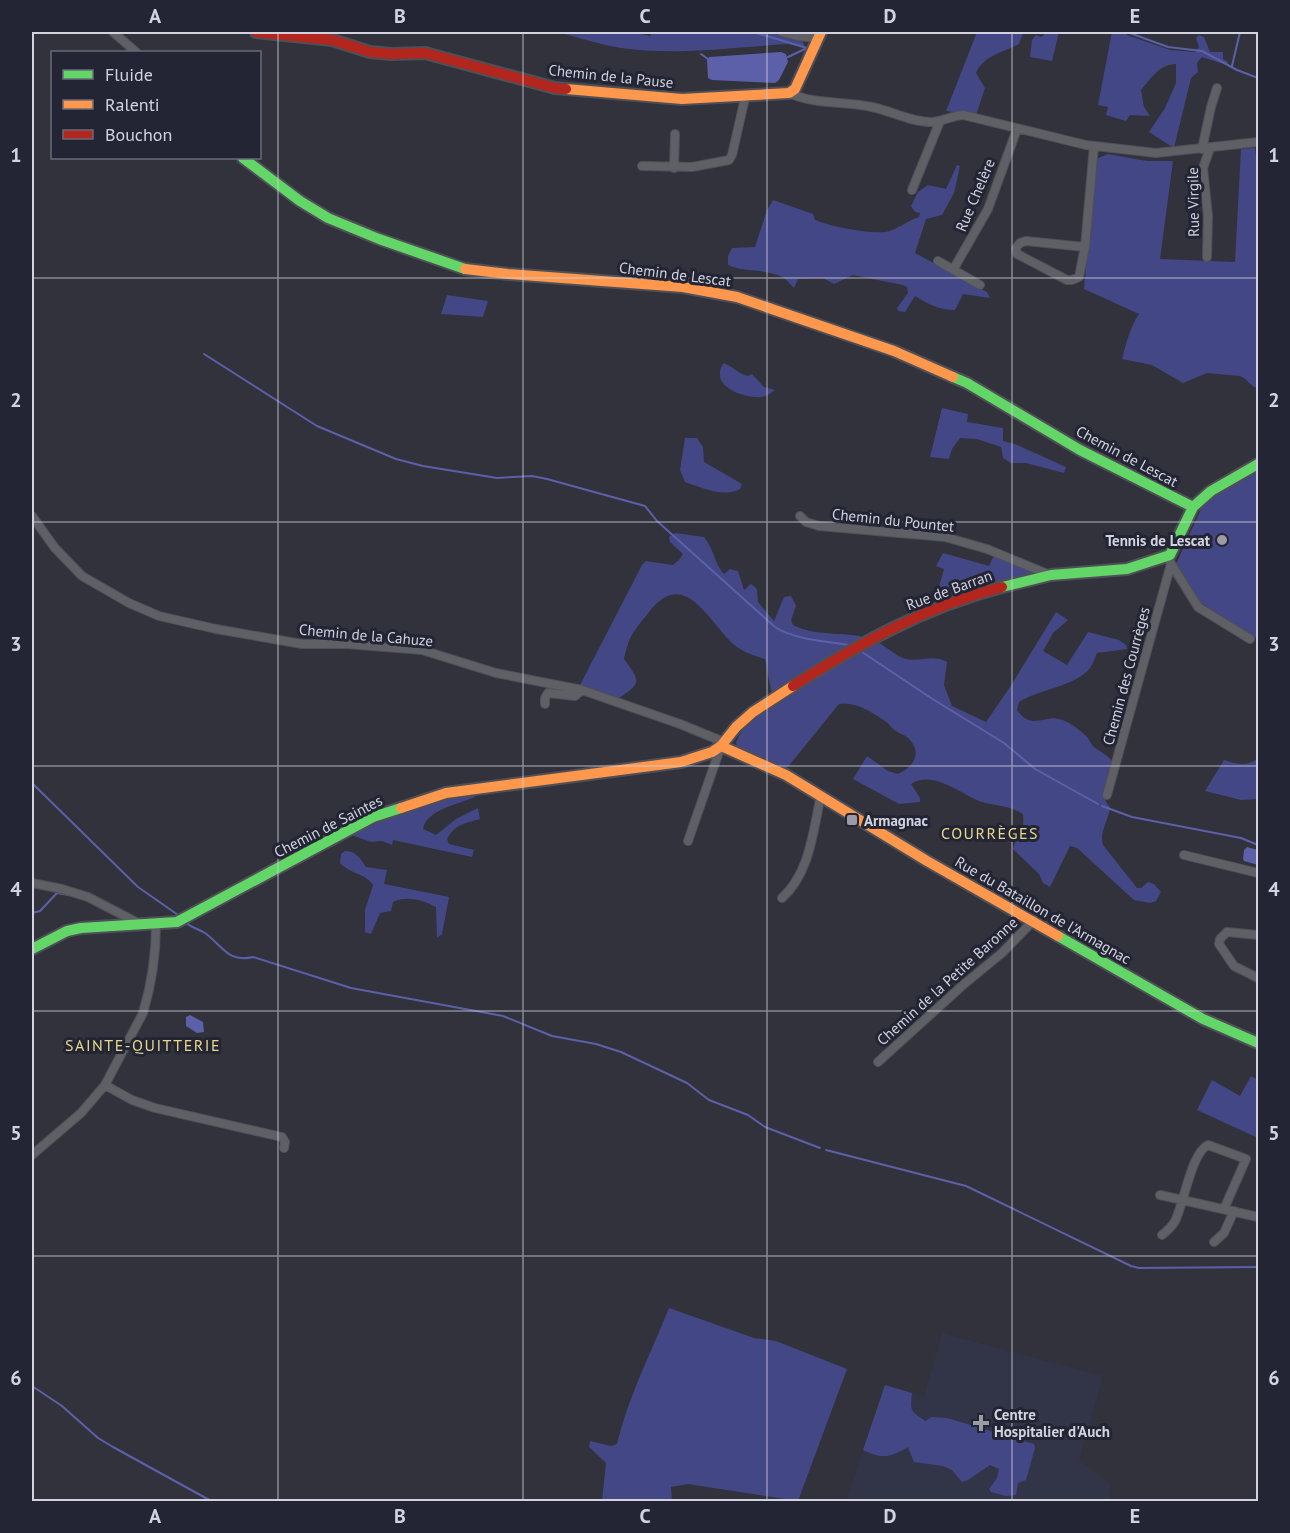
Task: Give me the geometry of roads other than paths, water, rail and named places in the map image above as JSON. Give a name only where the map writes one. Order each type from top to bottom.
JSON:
[{"type":"street","points":[[113,32],[135,51]]},
{"type":"street","name":"Chemin de la Pause","points":[[256,32],[332,40],[370,52],[441,56],[555,88],[682,99],[745,98],[789,93]]},
{"type":"street","points":[[782,32],[798,36],[819,35],[799,81],[789,93]]},
{"type":"street","name":"Rue Virgile","points":[[1207,257],[1208,216],[1203,168],[1211,107],[1217,88]]},
{"type":"street","points":[[789,93],[812,101],[872,107],[924,121],[940,121],[963,115],[1094,146],[1156,153],[1258,142]]},
{"type":"street","points":[[642,166],[674,168],[726,161],[731,157],[745,98]]},
{"type":"street","points":[[912,190],[940,121]]},
{"type":"street","name":"Rue Chelère","points":[[953,270],[982,221],[1017,129]]},
{"type":"street","points":[[674,168],[675,134]]},
{"type":"street","points":[[1084,247],[1026,241],[1020,243],[1016,251],[1017,254],[1067,280],[1079,277],[1084,247],[1094,146]]},
{"type":"street","name":"Chemin de Lescat","points":[[244,159],[300,201],[328,218],[459,268],[683,287],[737,297],[894,351],[967,383],[1080,450],[1193,507]]},
{"type":"street","points":[[938,261],[980,285]]},
{"type":"street","points":[[1250,639],[1198,607],[1170,559],[1193,507],[1210,491],[1258,464]]},
{"type":"street","name":"Chemin de la Cahuze","points":[[32,516],[55,548],[82,576],[129,603],[159,616],[302,644],[347,644],[422,650],[496,672],[582,690],[671,720],[723,744]]},
{"type":"street","name":"Chemin du Pountet","points":[[800,516],[806,522],[819,526],[927,535],[968,543],[1051,575]]},
{"type":"street","name":"Rue de Barran","points":[[723,744],[744,720],[771,699],[849,650],[935,608],[972,595],[1051,575],[1127,569],[1170,559]]},
{"type":"street","name":"Chemin des Courrèges","points":[[1107,795],[1170,559]]},
{"type":"street","points":[[545,704],[546,695],[549,693],[575,696],[582,690]]},
{"type":"street","points":[[688,842],[723,744]]},
{"type":"street","name":"Rue du Bataillon de l'Armagnac","points":[[723,744],[821,795],[927,861],[1034,920],[1203,1019],[1258,1043]]},
{"type":"street","name":"Chemin de Saintes","points":[[32,949],[67,932],[81,928],[177,922],[373,817],[446,793],[681,762],[712,752],[723,744]]},
{"type":"street","points":[[782,898],[792,890],[804,867],[821,795]]},
{"type":"street","points":[[1184,855],[1258,873]]},
{"type":"street","points":[[32,883],[88,897],[141,925]]},
{"type":"street","name":"Chemin de la Petite Baronne","points":[[878,1062],[1002,953],[1034,920]]},
{"type":"street","points":[[32,1155],[81,1113],[105,1085],[146,1003],[154,970],[156,924]]},
{"type":"street","points":[[1258,935],[1227,932],[1220,939],[1219,944],[1234,966],[1258,978]]},
{"type":"street","points":[[105,1085],[132,1100],[155,1108],[282,1137],[285,1142],[284,1148]]},
{"type":"street","points":[[1162,1235],[1174,1224],[1184,1201],[1191,1170],[1203,1147],[1208,1145],[1246,1159],[1224,1209]]},
{"type":"street","points":[[1160,1195],[1258,1216]]},
{"type":"street","points":[[1214,1242],[1224,1233],[1234,1211]]},
{"type":"water","points":[[781,52],[786,54],[788,62],[779,80],[775,83],[708,78],[707,60],[709,57]]},
{"type":"water","points":[[1247,847],[1258,850],[1258,865],[1244,861],[1244,850]]},
{"type":"water","points":[[190,1015],[203,1022],[204,1032],[197,1033],[186,1026],[186,1017]]},
{"type":"waterway","points":[[753,32],[807,48],[788,57]]},
{"type":"waterway","points":[[1127,32],[1168,47],[1202,51],[1237,70],[1258,78]]},
{"type":"waterway","points":[[1232,66],[1240,32]]},
{"type":"waterway","points":[[701,54],[708,59]]},
{"type":"waterway","points":[[204,354],[317,426],[396,459],[423,466],[497,478],[532,476],[645,506],[657,521],[775,627],[792,635],[849,645]]},
{"type":"waterway","points":[[859,650],[1004,743],[1035,769],[1098,804]]},
{"type":"waterway","points":[[32,783],[138,887],[181,917]]},
{"type":"waterway","points":[[1102,806],[1132,817],[1241,838],[1258,845]]},
{"type":"waterway","points":[[32,913],[40,911],[57,893],[68,895]]},
{"type":"waterway","points":[[184,921],[205,933],[226,952],[237,957],[253,957],[351,988],[503,1016],[552,1036],[596,1044],[621,1052],[687,1083],[709,1100],[748,1115],[765,1127],[820,1148]]},
{"type":"waterway","points":[[826,1150],[966,1186],[1131,1266],[1139,1268],[1258,1267]]},
{"type":"waterway","points":[[32,1386],[62,1406],[98,1438],[213,1502]]},
{"type":"place","name":"Tennis de Lescat","points":[[1222,540]]},
{"type":"place","name":"Armagnac","points":[[852,820]]},
{"type":"place","name":"Centre Hospitalier d'Auch","points":[[981,1423]]},
{"type":"district","name":"COURRÈGES","points":[[990,833]]},
{"type":"district","name":"SAINTE-QUITTERIE","points":[[143,1045]]}]
